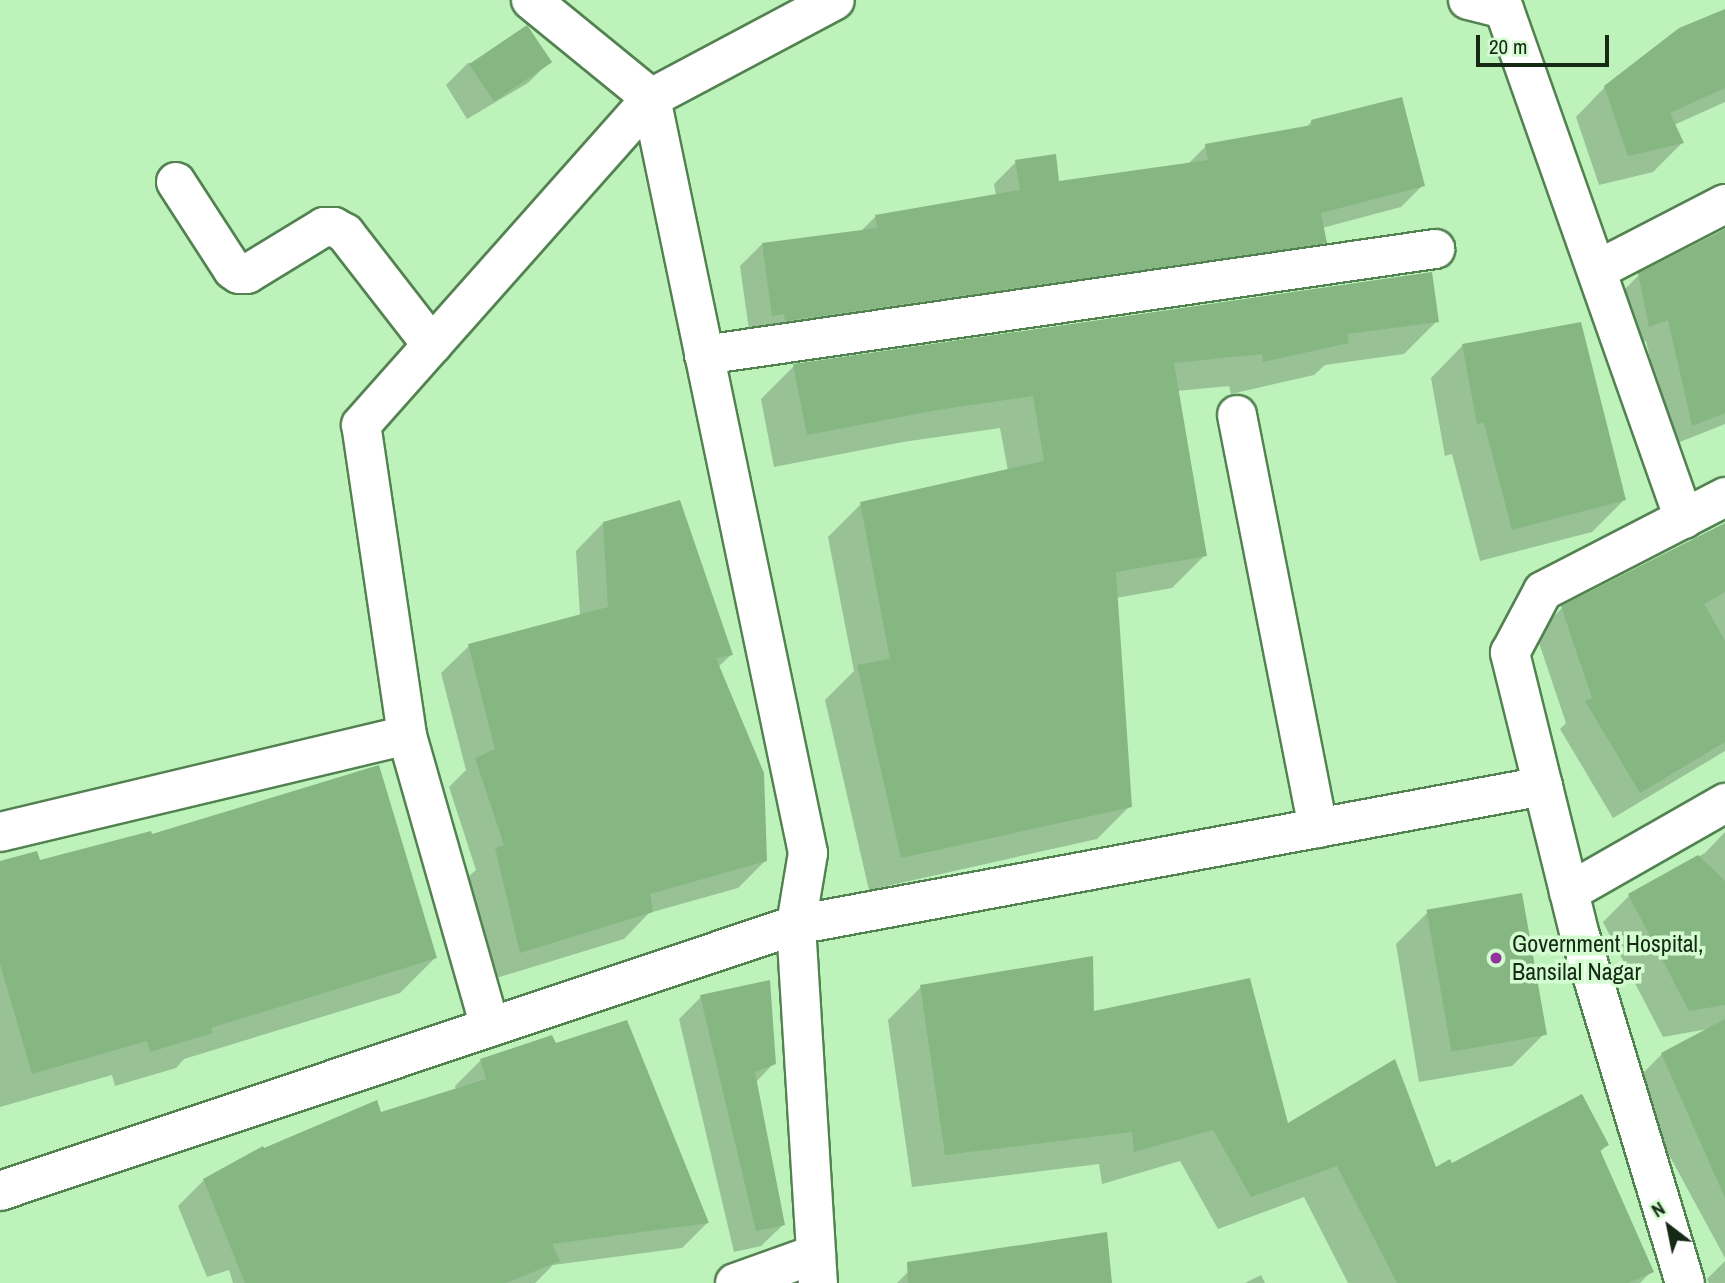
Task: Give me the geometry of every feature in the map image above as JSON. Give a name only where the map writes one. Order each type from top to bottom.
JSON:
[{"type":"street","points":[[531,0],[651,98],[808,853],[796,925],[817,1269],[735,1283]]},
{"type":"street","points":[[490,1027],[407,735],[361,425],[651,98],[835,0]]},
{"type":"street","points":[[1468,0],[1512,5],[1597,271],[1684,519]]},
{"type":"street","points":[[176,182],[233,270],[239,274],[247,274],[324,227],[334,227],[345,233],[432,345]]},
{"type":"street","points":[[1597,271],[1725,204]]},
{"type":"street","points":[[704,355],[1436,249]]},
{"type":"street","points":[[1237,415],[1318,828]]},
{"type":"street","points":[[1685,1283],[1569,892],[1510,653],[1543,591],[1725,497]]},
{"type":"street","points":[[0,832],[407,735]]},
{"type":"street","points":[[0,1191],[796,925],[1543,786]]},
{"type":"street","points":[[1569,892],[1725,803]]},
{"type":"building","points":[[1725,9],[1725,88],[1670,113],[1684,143],[1628,156],[1604,86],[1679,28]]},
{"type":"building","points":[[527,25],[552,62],[494,101],[469,64]]},
{"type":"building","points":[[1402,97],[1425,186],[1321,213],[1327,243],[785,321],[784,314],[772,316],[762,243],[877,228],[875,215],[1020,190],[1015,160],[1056,154],[1059,181],[1208,160],[1205,144],[1312,125],[1311,120]]},
{"type":"building","points":[[1725,229],[1725,413],[1692,426],[1668,320],[1649,327],[1638,273]]},
{"type":"building","points":[[1432,272],[1439,322],[1347,334],[1349,343],[1263,362],[1262,354],[1174,363],[1207,556],[1116,572],[1132,807],[901,858],[857,665],[890,659],[860,502],[1044,461],[1033,396],[937,410],[807,435],[793,364]]},
{"type":"building","points":[[1581,322],[1626,500],[1512,530],[1484,423],[1477,424],[1462,344]]},
{"type":"building","points":[[680,500],[733,655],[716,658],[764,773],[767,861],[650,894],[653,912],[520,953],[495,848],[504,845],[475,758],[495,749],[468,644],[608,607],[603,522]]},
{"type":"building","points":[[1725,523],[1725,592],[1704,604],[1725,641],[1725,742],[1640,793],[1585,701],[1592,698],[1561,606]]},
{"type":"building","points":[[379,765],[437,958],[211,1028],[213,1033],[150,1052],[147,1041],[32,1074],[0,964],[0,861],[37,851],[40,860],[151,831],[152,834]]},
{"type":"building","points":[[1698,855],[1725,881],[1725,1005],[1689,1011],[1628,894]]},
{"type":"building","points":[[1522,893],[1547,1035],[1451,1052],[1426,910]]},
{"type":"building","points":[[1093,956],[1094,1011],[1250,978],[1288,1123],[1395,1059],[1436,1167],[1450,1159],[1452,1163],[1582,1094],[1609,1145],[1600,1150],[1654,1272],[1628,1283],[1397,1283],[1337,1166],[1251,1197],[1213,1130],[1134,1152],[1132,1132],[945,1155],[920,985]]},
{"type":"building","points":[[770,980],[776,1064],[755,1072],[785,1225],[756,1231],[700,995]]},
{"type":"building","points":[[1725,1019],[1725,1198],[1661,1053]]},
{"type":"building","points":[[627,1020],[709,1223],[552,1244],[560,1261],[506,1283],[245,1283],[203,1179],[263,1146],[264,1148],[377,1100],[381,1112],[486,1079],[480,1059],[552,1035],[556,1043]]},
{"type":"building","points":[[1107,1232],[1112,1283],[908,1283],[907,1262]]},
{"type":"place","name":"Government Hospital, Bansilal Nagar","points":[[1496,958]]}]
